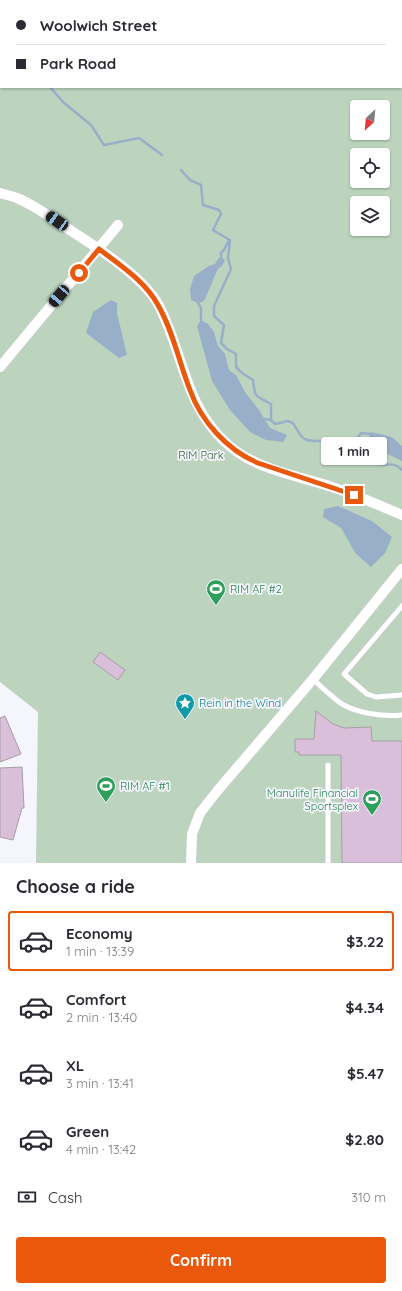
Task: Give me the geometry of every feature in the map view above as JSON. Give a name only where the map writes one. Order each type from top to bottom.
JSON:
[{"type":"street","points":[[0,193],[18,198],[47,215],[99,249],[140,282],[158,304],[173,339],[190,391],[198,408],[224,441],[243,455],[256,462],[338,489],[402,515]]},
{"type":"street","points":[[0,367],[118,225]]},
{"type":"street","points":[[191,863],[192,834],[200,813],[313,679],[402,569]]},
{"type":"lane","points":[[402,606],[344,674],[367,694],[376,697],[402,695]]},
{"type":"lane","points":[[313,679],[340,703],[356,710],[377,716],[402,715]]},
{"type":"lane","points":[[328,764],[328,863]]},
{"type":"green space","name":"RIM Park","points":[[0,88],[402,88],[402,863],[36,863],[38,712],[0,682]]},
{"type":"water","points":[[221,257],[225,260],[222,266],[218,269],[204,301],[198,303],[191,300],[190,289],[194,276],[209,266],[215,264]]},
{"type":"water","points":[[111,300],[117,303],[117,313],[127,355],[119,358],[86,333],[93,312]]},
{"type":"water","points":[[201,320],[208,324],[214,332],[218,346],[225,354],[229,370],[236,375],[245,392],[259,410],[270,428],[287,435],[283,442],[266,440],[250,432],[230,410],[212,381],[197,326]]},
{"type":"water","points":[[371,432],[392,437],[402,446],[402,461],[369,445],[369,437]]},
{"type":"water","points":[[325,439],[344,445],[351,454],[341,458],[334,457],[328,453],[325,448],[323,441]]},
{"type":"water","points":[[338,506],[372,521],[392,537],[385,553],[371,567],[356,554],[341,528],[323,517],[324,509]]},
{"type":"building","points":[[100,652],[125,670],[118,680],[93,662]]},
{"type":"building","name":"Manulife Financial Sportsplex","points":[[316,711],[333,724],[344,728],[371,727],[372,741],[402,741],[402,863],[342,863],[341,755],[299,755],[299,752],[295,752],[295,739],[314,739]]},
{"type":"building","points":[[5,716],[21,754],[0,762],[0,718]]},
{"type":"building","points":[[22,767],[24,808],[22,808],[13,840],[0,837],[0,768]]},
{"type":"waterway","points":[[51,88],[63,102],[91,125],[104,145],[139,138],[162,155]]},
{"type":"waterway","points":[[181,170],[190,180],[201,185],[203,205],[219,210],[221,214],[213,230],[230,240],[228,258],[231,269],[214,306],[214,316],[224,325],[221,343],[227,349],[236,354],[236,367],[253,380],[255,394],[271,404],[271,420],[275,424],[288,421],[293,423],[304,439],[311,441],[323,441]]},
{"type":"waterway","points":[[221,257],[221,253],[229,240]]},
{"type":"waterway","points":[[198,303],[201,308],[201,320]]},
{"type":"waterway","points":[[264,419],[271,420]]},
{"type":"waterway","points":[[343,445],[357,439],[361,433],[370,434]]},
{"type":"waterway","points":[[351,454],[361,452],[369,453],[378,464],[392,464],[402,470]]},
{"type":"place","name":"RIM AF #2","points":[[216,606]]},
{"type":"place","name":"Rein in the Wind","points":[[185,720]]},
{"type":"place","name":"RIM AF #1","points":[[106,803]]},
{"type":"place","name":"Manulife Financial Sportsplex","points":[[372,816]]},
{"type":"route","points":[[79,273],[99,249],[140,282],[152,295],[165,319],[190,391],[198,408],[224,441],[237,451],[258,463],[354,495]]}]
